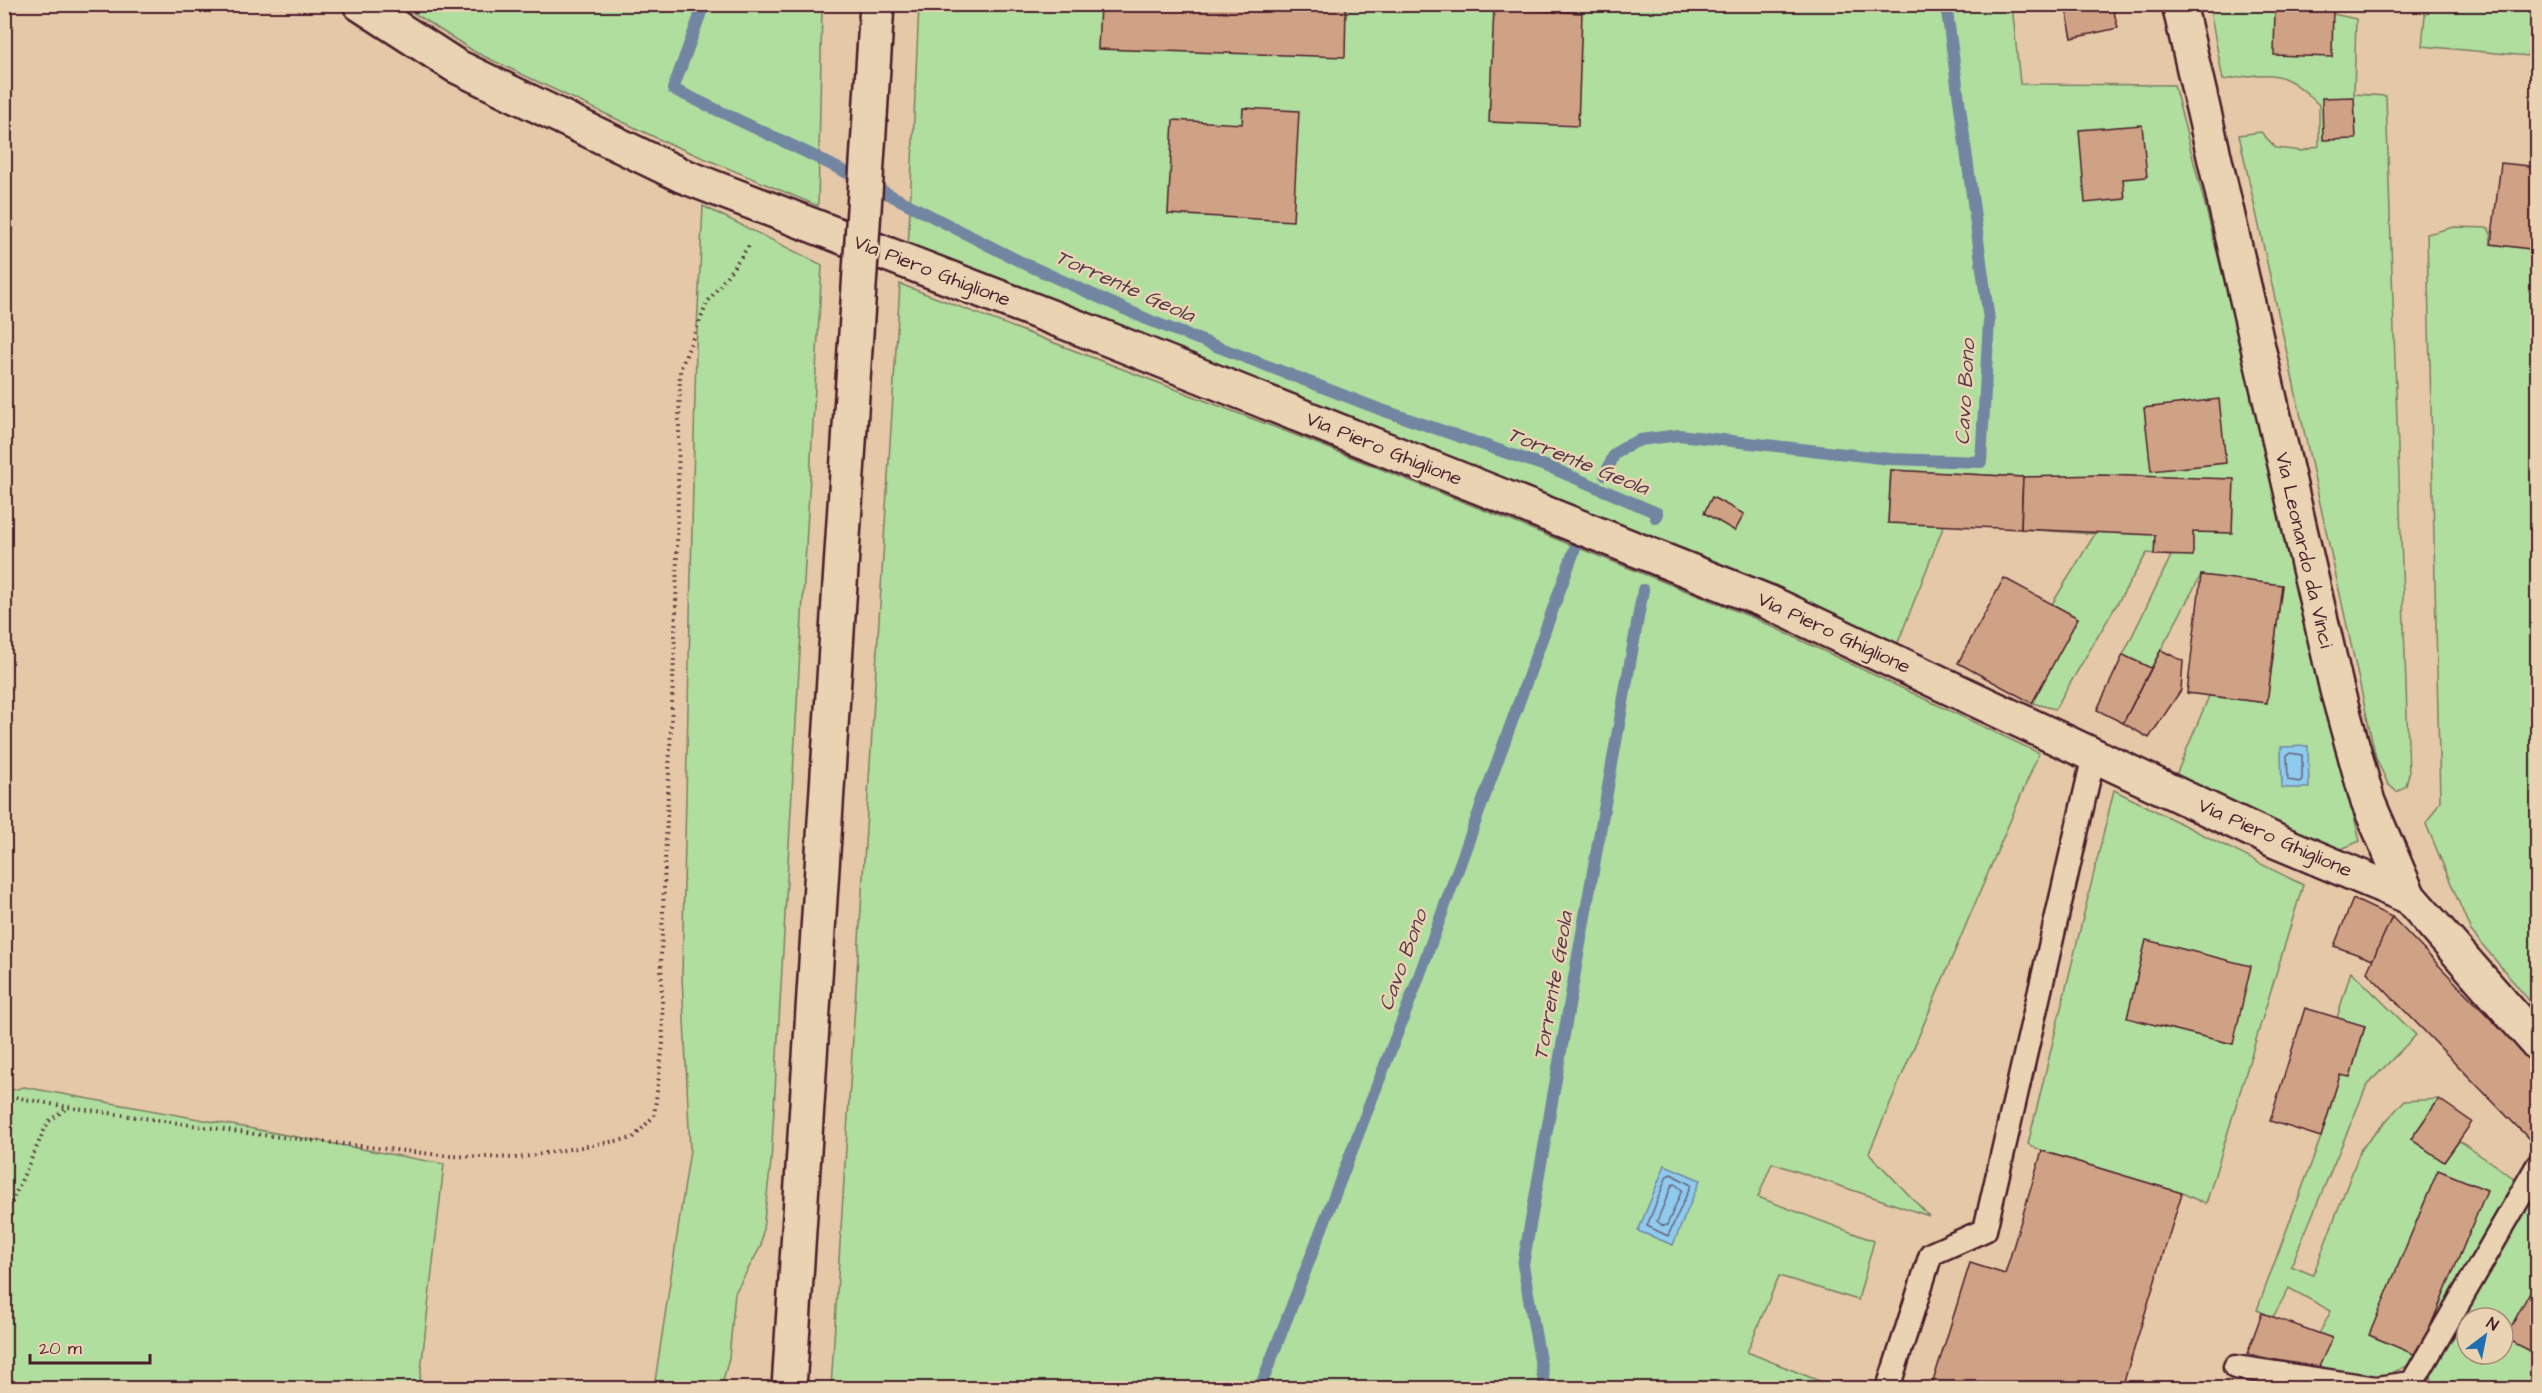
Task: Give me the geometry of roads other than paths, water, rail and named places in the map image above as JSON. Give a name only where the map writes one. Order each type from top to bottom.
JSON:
[{"type":"main road","name":"Via Piero Ghiglione","points":[[360,4],[456,66],[681,175],[1103,337],[1768,602],[2278,842],[2409,897]]},
{"type":"main road","points":[[789,1389],[877,4]]},
{"type":"main road","name":"Via Leonardo da Vinci","points":[[2179,4],[2337,690],[2368,802],[2409,897],[2538,1044]]},
{"type":"lane","points":[[1888,1389],[1931,1254],[1985,1230],[2094,755]]},
{"type":"lane","points":[[2235,1367],[2376,1388],[2412,1383],[2538,1165]]},
{"type":"water","points":[[2308,746],[2309,788],[2282,788],[2281,747]]},
{"type":"water","points":[[1665,1165],[1700,1180],[1673,1245],[1638,1231]]},
{"type":"waterway","name":"Torrente Geola","points":[[704,4],[673,89],[812,155],[1021,262],[1151,321],[1379,409],[1554,469],[1657,513],[1656,518]]},
{"type":"waterway","name":"Cavo Bono","points":[[1605,475],[1614,455],[1624,447],[1640,440],[1679,435],[1890,459],[1981,462],[1989,320],[1946,4]]},
{"type":"waterway","name":"Cavo Bono","points":[[1260,1388],[1414,990],[1577,543]]},
{"type":"waterway","name":"Torrente Geola","points":[[1545,1388],[1523,1265],[1643,590]]}]
